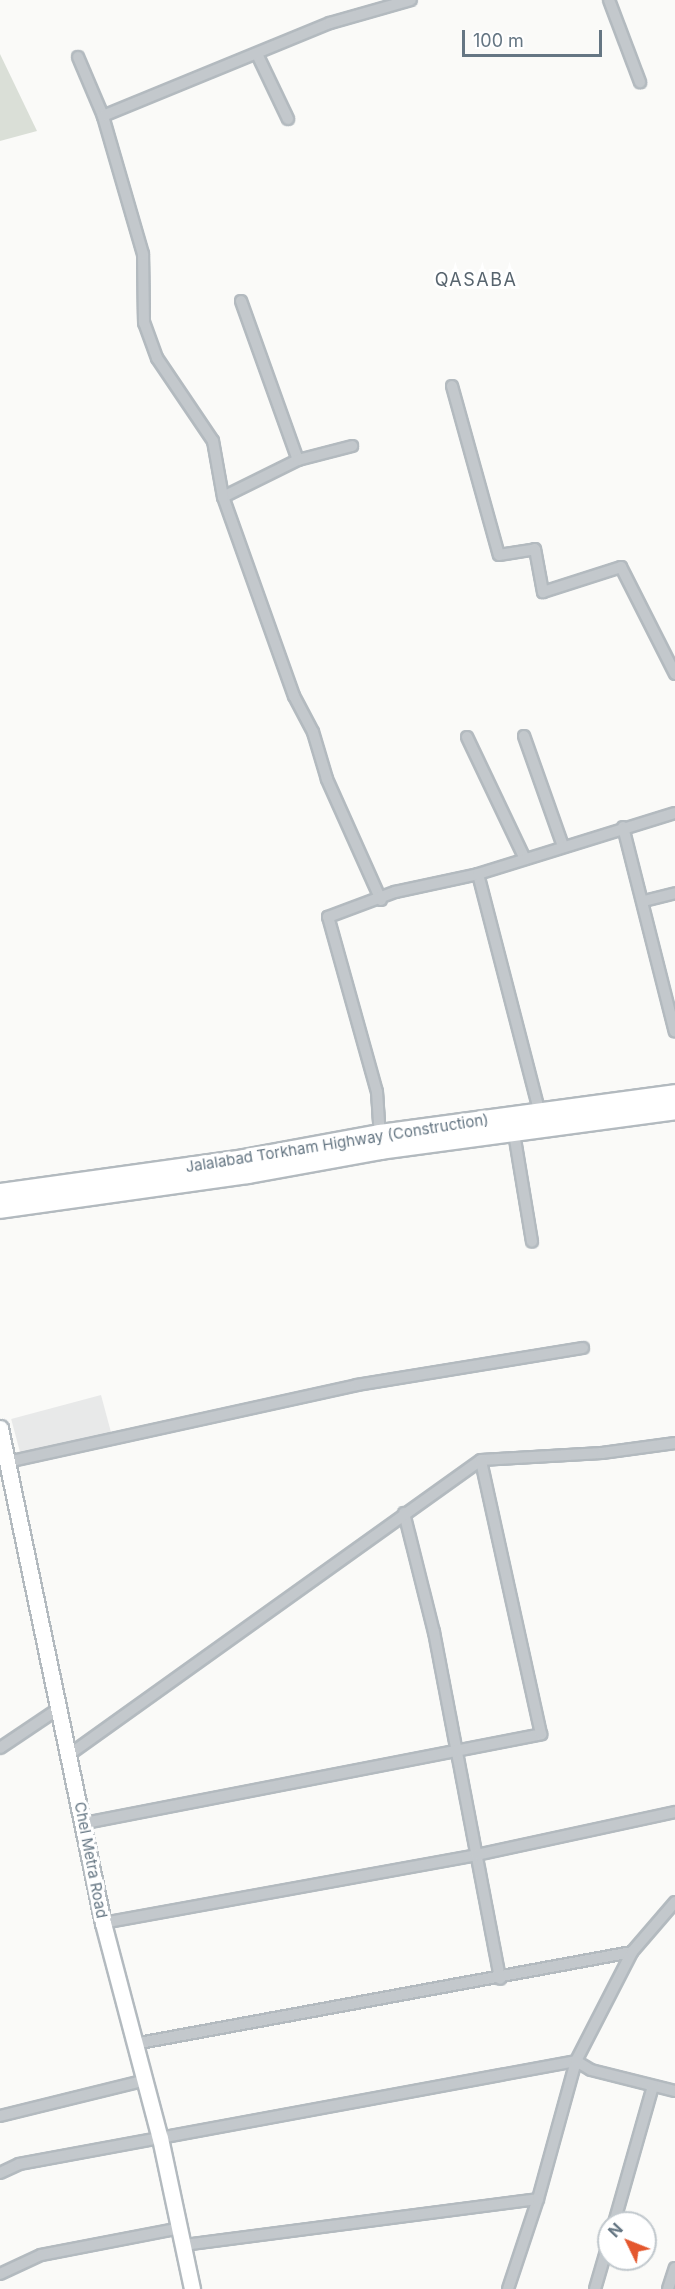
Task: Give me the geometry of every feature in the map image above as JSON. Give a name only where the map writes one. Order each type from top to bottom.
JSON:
[{"type":"highway","name":"Jalalabad Torkham Highway (Construction)","points":[[0,1193],[541,1121],[675,1094]]},
{"type":"highway","points":[[0,1209],[248,1174],[380,1142],[514,1133],[541,1121],[675,1110]]},
{"type":"street","points":[[103,116],[330,23],[411,0]]},
{"type":"street","points":[[609,0],[640,82]]},
{"type":"street","points":[[257,54],[288,118]]},
{"type":"street","points":[[78,57],[103,116],[143,254],[144,323],[156,358],[213,441],[223,497],[294,696],[313,732],[327,779],[381,900]]},
{"type":"street","points":[[241,301],[298,460]]},
{"type":"street","points":[[452,386],[499,555],[535,549],[543,592],[621,567],[675,674]]},
{"type":"street","points":[[223,497],[298,460],[352,446]]},
{"type":"street","points":[[524,736],[563,846]]},
{"type":"street","points":[[467,737],[525,859]]},
{"type":"street","points":[[380,1142],[377,1092],[328,917],[381,900],[395,892],[478,874],[623,827],[675,813]]},
{"type":"street","points":[[623,827],[644,901],[675,1032]]},
{"type":"street","points":[[478,874],[541,1121]]},
{"type":"street","points":[[644,901],[675,893]]},
{"type":"street","points":[[514,1133],[532,1242]]},
{"type":"street","points":[[7,1462],[357,1385],[583,1348]]},
{"type":"street","name":"Chel Metra Road","points":[[0,1428],[61,1707],[103,1923],[143,2081],[160,2138],[181,2228],[192,2289]]},
{"type":"street","points":[[70,1754],[481,1460],[603,1453],[675,1443]]},
{"type":"street","points":[[85,1823],[541,1734],[481,1460]]},
{"type":"street","points":[[404,1513],[457,1749],[500,1979]]},
{"type":"street","points":[[0,1748],[61,1707]]},
{"type":"street","points":[[103,1923],[476,1855],[675,1812]]},
{"type":"street","points":[[508,2289],[538,2199],[576,2061],[632,1952],[675,1902]]},
{"type":"street","points":[[134,2044],[500,1979],[632,1952]]},
{"type":"street","points":[[0,2173],[19,2164],[576,2061],[591,2070],[675,2091]]},
{"type":"street","points":[[0,2116],[143,2081]]},
{"type":"street","points":[[618,2211],[654,2086]]},
{"type":"street","points":[[184,2245],[538,2199]]},
{"type":"street","points":[[0,2274],[41,2255],[181,2228]]},
{"type":"street","points":[[668,2289],[675,2268]]},
{"type":"street","points":[[595,2289],[600,2271]]},
{"type":"shaded area","points":[[0,54],[37,131],[0,141]]},
{"type":"shaded area","points":[[101,1395],[112,1435],[22,1459],[11,1419]]},
{"type":"district","name":"QASABA","points":[[476,280]]}]
